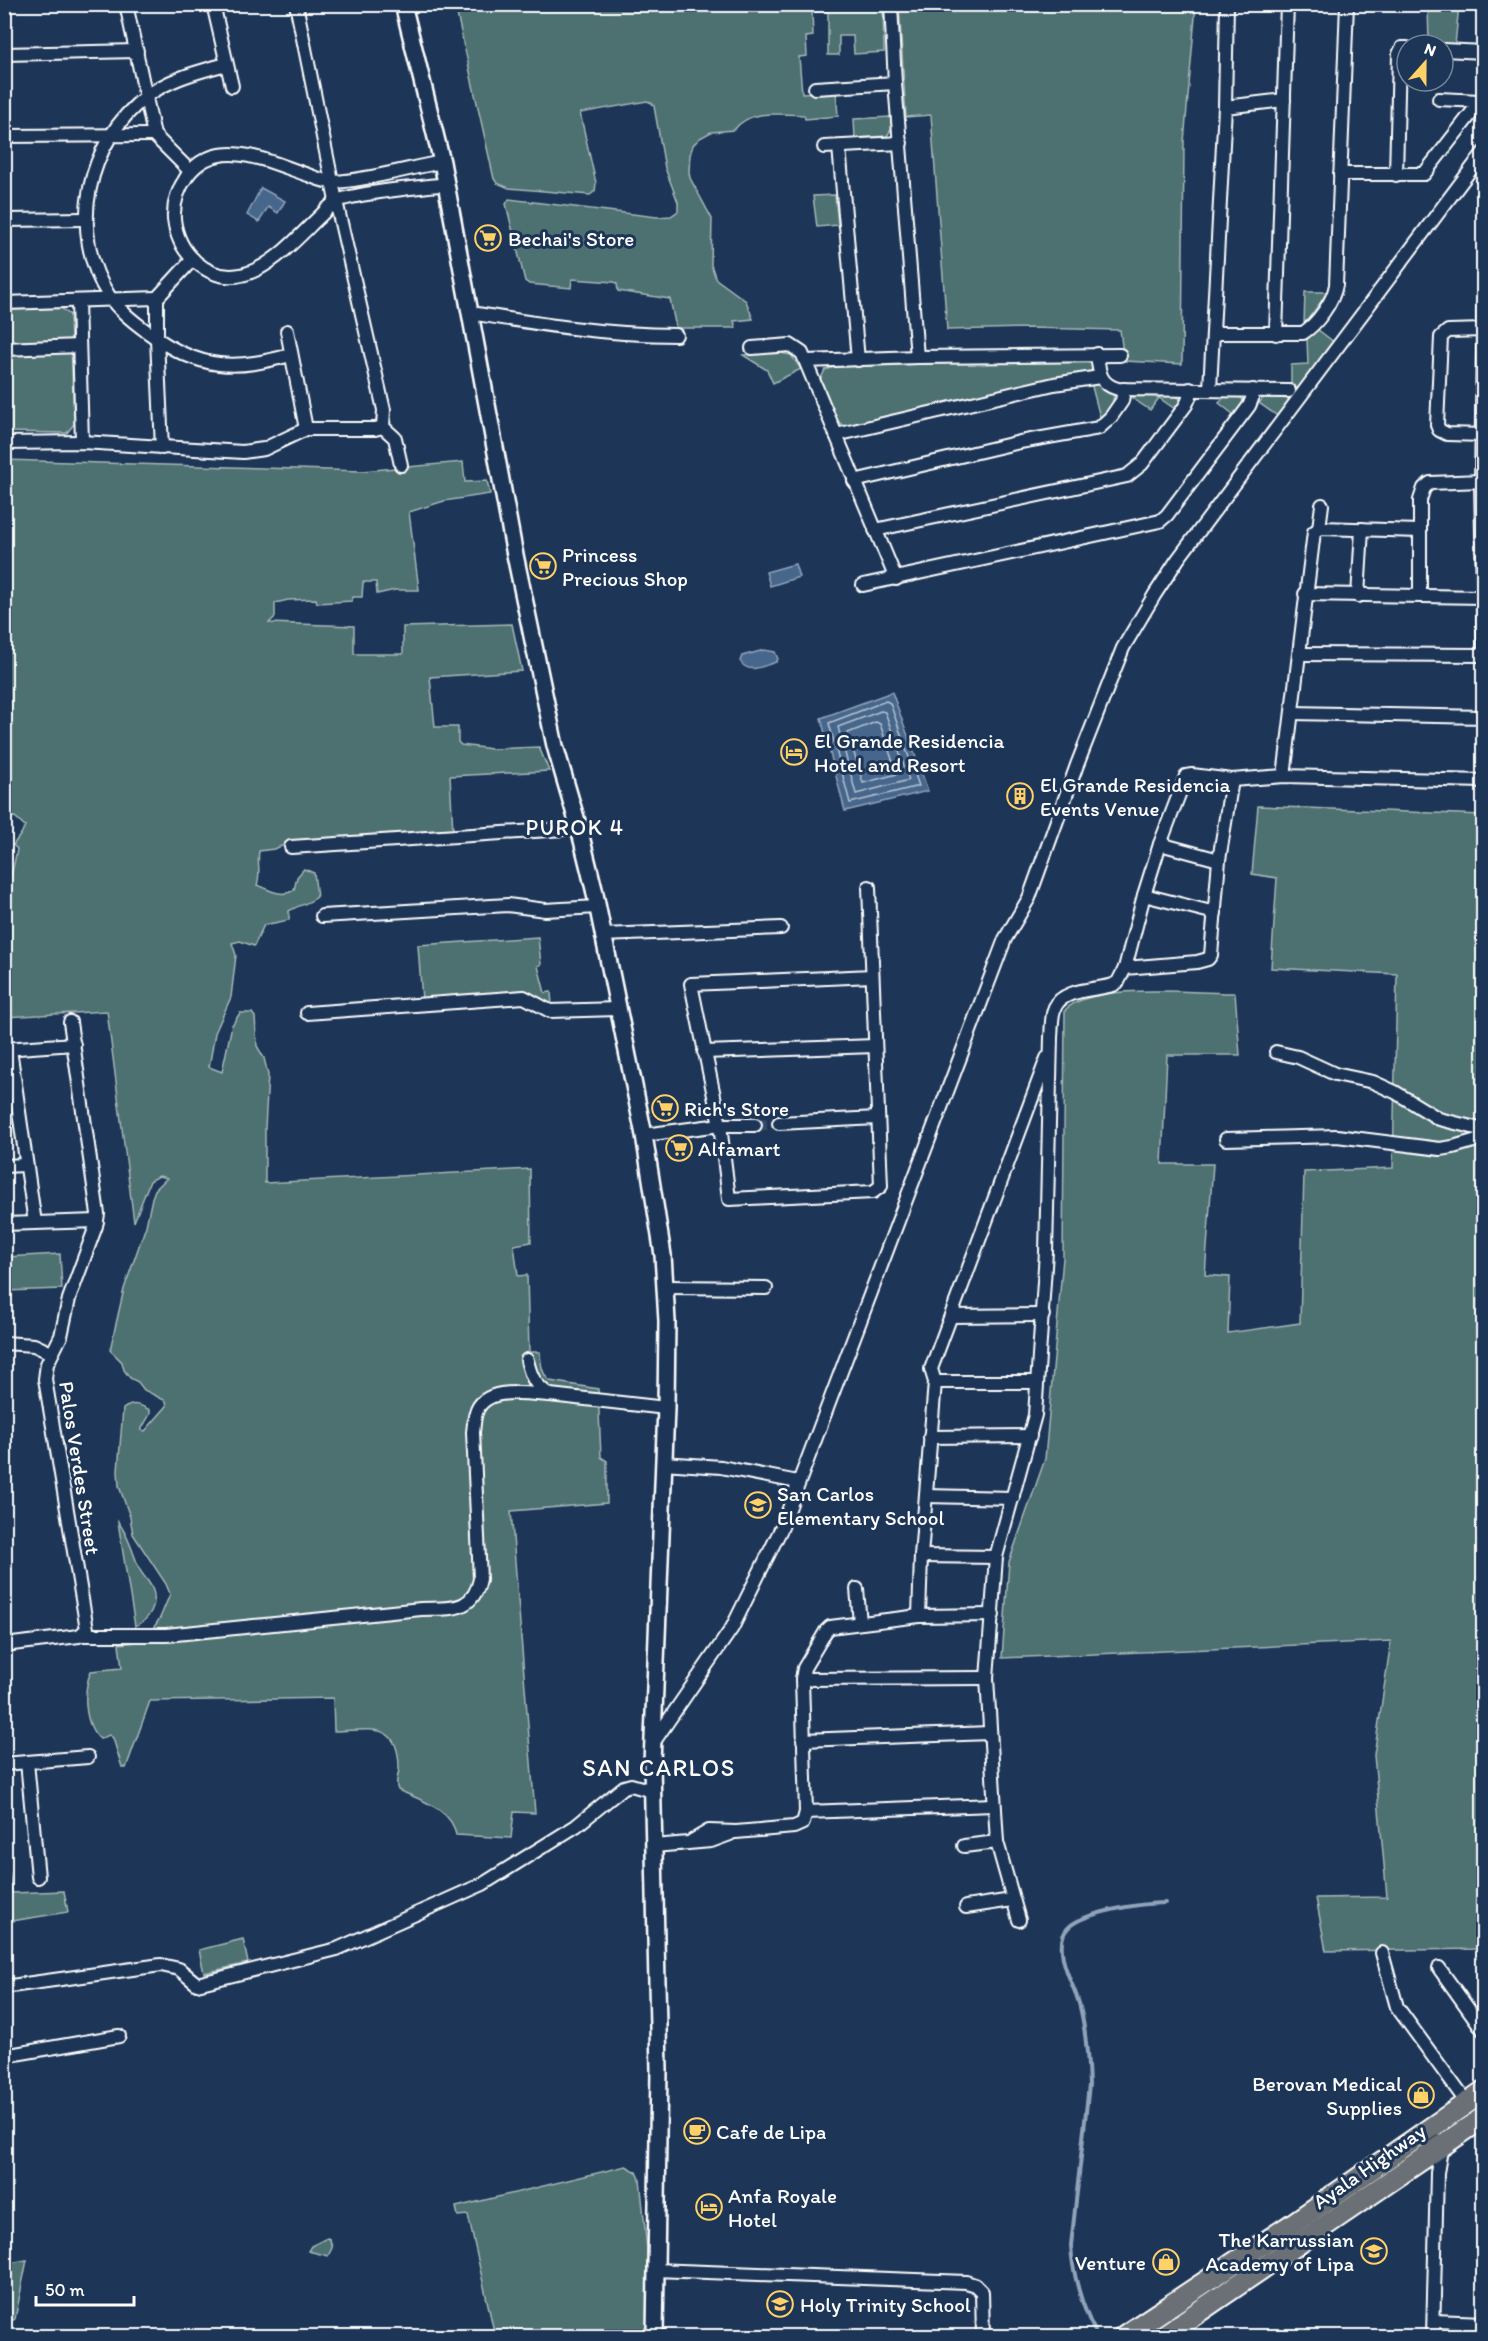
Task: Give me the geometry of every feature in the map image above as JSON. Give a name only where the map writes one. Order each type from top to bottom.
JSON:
[{"type":"highway","name":"Ayala Highway","points":[[1124,2337],[1484,2091]]},
{"type":"highway","name":"Ayala Highway","points":[[1162,2337],[1484,2117]]},
{"type":"street","points":[[126,4],[154,135],[190,171]]},
{"type":"street","points":[[213,4],[232,86]]},
{"type":"street","points":[[296,4],[332,183],[384,410],[383,427]]},
{"type":"street","points":[[403,4],[447,184],[514,550],[555,746],[579,828],[597,907],[644,1135],[663,1255],[666,1287],[666,1408],[652,1791],[658,2070],[655,2337]]},
{"type":"street","points":[[891,4],[895,83],[917,357]]},
{"type":"street","points":[[1210,389],[1225,107],[1227,4]]},
{"type":"street","points":[[1276,334],[1287,4]]},
{"type":"street","points":[[1213,333],[1296,334],[1305,332],[1333,296],[1336,285],[1347,4]]},
{"type":"street","points":[[4,54],[137,51]]},
{"type":"street","points":[[1455,51],[1484,52]]},
{"type":"street","points":[[226,64],[183,76],[147,96],[127,114],[100,154],[92,176],[88,195],[89,243],[96,271],[110,298],[123,313],[157,339],[180,352],[218,364],[258,363],[291,355]]},
{"type":"street","points":[[815,88],[895,83]]},
{"type":"street","points":[[1396,175],[1398,93]]},
{"type":"street","points":[[1439,99],[1482,99]]},
{"type":"street","points":[[1340,174],[1421,175],[1427,172],[1482,99]]},
{"type":"street","points":[[1225,107],[1284,100]]},
{"type":"street","points":[[4,136],[154,135]]},
{"type":"street","points":[[824,147],[901,143]]},
{"type":"street","points":[[839,147],[858,360]]},
{"type":"street","points":[[653,1743],[732,1628],[782,1527],[1005,939],[1029,898],[1077,765],[1123,648],[1178,559],[1484,152]]},
{"type":"street","points":[[442,162],[332,183],[235,153],[209,158],[190,171],[178,191],[174,212],[181,245],[206,269],[224,274],[253,272],[270,262],[336,201],[447,184]]},
{"type":"street","points":[[376,174],[380,193]]},
{"type":"street","points":[[4,220],[87,219]]},
{"type":"street","points":[[162,448],[157,298],[193,259]]},
{"type":"street","points":[[1484,284],[1481,481],[1484,647]]},
{"type":"street","points":[[4,303],[157,298]]},
{"type":"street","points":[[78,301],[82,442]]},
{"type":"street","points":[[471,313],[592,332],[676,335]]},
{"type":"street","points":[[1482,435],[1447,434],[1439,430],[1437,425],[1441,337],[1449,331],[1483,330]]},
{"type":"street","points":[[287,331],[306,429]]},
{"type":"street","points":[[752,348],[790,345],[799,350],[806,361],[896,579]]},
{"type":"street","points":[[4,349],[79,346]]},
{"type":"street","points":[[1096,354],[1100,377],[1112,387],[1289,391]]},
{"type":"street","points":[[806,361],[917,357],[1120,355]]},
{"type":"street","points":[[836,435],[1063,382],[1100,377]]},
{"type":"street","points":[[854,481],[1011,444],[1099,428],[1111,417],[1123,398],[1124,389]]},
{"type":"street","points":[[875,530],[1127,476],[1139,468],[1186,405],[1190,397],[1190,389]]},
{"type":"street","points":[[863,585],[1160,521],[1167,515],[1249,406],[1253,390]]},
{"type":"street","points":[[4,442],[82,442],[243,452],[264,449],[306,429],[383,427]]},
{"type":"street","points":[[383,427],[395,438],[400,465]]},
{"type":"street","points":[[1420,596],[1422,493],[1427,484],[1481,481]]},
{"type":"street","points":[[1284,776],[1312,537],[1319,528],[1322,505]]},
{"type":"street","points":[[1319,528],[1420,531]]},
{"type":"street","points":[[1358,596],[1362,529]]},
{"type":"street","points":[[1305,594],[1483,597]]},
{"type":"street","points":[[1299,654],[1484,655]]},
{"type":"street","points":[[1293,713],[1484,717]]},
{"type":"street","points":[[1019,1920],[997,1842],[987,1678],[996,1557],[1035,1415],[1043,1316],[1051,1050],[1053,1014],[1056,1004],[1066,997],[1118,982],[1125,968],[1160,844],[1186,776],[1232,780],[1284,776],[1484,781]]},
{"type":"street","points":[[1125,968],[1197,962],[1208,959],[1211,955],[1219,860],[1232,780]]},
{"type":"street","points":[[291,847],[579,828]]},
{"type":"street","points":[[1160,844],[1219,860]]},
{"type":"street","points":[[869,886],[881,1186],[877,1191],[732,1200],[728,1198],[720,1125],[691,984],[872,976]]},
{"type":"street","points":[[1144,895],[1215,913]]},
{"type":"street","points":[[322,916],[508,905],[545,910],[597,907]]},
{"type":"street","points":[[602,935],[780,928]]},
{"type":"street","points":[[307,1013],[525,997],[550,1011],[618,1009]]},
{"type":"street","name":"Palos Verdes Street","points":[[70,1022],[97,1207],[97,1221],[69,1299],[62,1336],[51,1353],[45,1370],[46,1389],[87,1624],[83,1635]]},
{"type":"street","points":[[35,1223],[18,1105],[7,1049],[74,1044]]},
{"type":"street","points":[[704,1052],[875,1046]]},
{"type":"street","points":[[919,1616],[921,1556],[935,1382],[931,1369],[1051,1050]]},
{"type":"street","points":[[1276,1052],[1303,1059],[1335,1074],[1373,1082],[1395,1092],[1439,1119],[1484,1130]]},
{"type":"street","points":[[4,1106],[18,1105]]},
{"type":"street","points":[[779,1123],[877,1118]]},
{"type":"street","points":[[644,1135],[720,1125],[755,1125]]},
{"type":"street","points":[[1226,1139],[1349,1137],[1440,1149],[1484,1138]]},
{"type":"street","points":[[4,1166],[25,1165]]},
{"type":"street","points":[[4,1224],[97,1221]]},
{"type":"street","points":[[666,1287],[766,1288]]},
{"type":"street","points":[[951,1316],[1043,1316]]},
{"type":"street","points":[[4,1343],[34,1345],[51,1353]]},
{"type":"street","points":[[527,1360],[532,1378],[539,1388],[550,1395]]},
{"type":"street","points":[[935,1382],[1037,1382]]},
{"type":"street","points":[[4,1645],[83,1635],[166,1635],[421,1609],[458,1608],[471,1601],[478,1590],[480,1579],[473,1432],[476,1411],[485,1400],[501,1394],[550,1395],[666,1408]]},
{"type":"street","points":[[930,1437],[1030,1436]]},
{"type":"street","points":[[663,1463],[721,1467],[798,1482]]},
{"type":"street","points":[[926,1496],[1013,1498]]},
{"type":"street","points":[[921,1556],[996,1557]]},
{"type":"street","points":[[857,1589],[861,1623]]},
{"type":"street","points":[[654,1846],[711,1840],[736,1832],[798,1826],[803,1823],[806,1812],[802,1679],[804,1668],[830,1627],[919,1616],[993,1615]]},
{"type":"street","points":[[802,1679],[987,1678]]},
{"type":"street","points":[[803,1740],[990,1733]]},
{"type":"street","points":[[4,1764],[88,1757]]},
{"type":"street","points":[[27,1762],[38,1877]]},
{"type":"street","points":[[4,1987],[161,1965],[179,1969],[197,1984],[337,1949],[483,1884],[576,1826],[624,1787],[631,1785],[652,1791]]},
{"type":"street","points":[[806,1812],[994,1805]]},
{"type":"street","points":[[964,1846],[997,1842]]},
{"type":"street","points":[[966,1907],[1012,1900]]},
{"type":"street","points":[[1382,1953],[1397,2007],[1467,2103]]},
{"type":"street","points":[[1439,1968],[1484,2031]]},
{"type":"street","points":[[4,2055],[119,2036]]},
{"type":"street","points":[[1429,2129],[1440,2145],[1437,2173],[1433,2337]]},
{"type":"street","points":[[655,2270],[966,2282],[975,2284],[982,2292],[983,2337]]},
{"type":"street","points":[[1434,2321],[1484,2323]]},
{"type":"green space","points":[[804,4],[805,8],[818,6],[818,4],[883,5],[884,52],[854,54],[853,36],[839,36],[839,55],[828,55],[828,11],[812,12],[813,36],[806,37],[807,56],[799,57],[802,93],[836,91],[838,116],[805,119],[804,115],[766,114],[757,116],[741,123],[734,130],[711,132],[700,138],[693,145],[690,155],[690,178],[712,219],[711,265],[716,279],[746,301],[753,319],[734,321],[736,328],[676,328],[670,299],[618,291],[617,284],[614,282],[572,279],[571,288],[529,284],[525,281],[506,204],[509,199],[657,217],[671,216],[678,211],[678,202],[665,168],[654,106],[647,101],[580,113],[596,183],[595,191],[590,195],[509,188],[497,183],[494,179],[455,5]]},
{"type":"green space","points":[[899,5],[1196,5],[1184,142],[1182,364],[1124,361],[1120,330],[1029,328],[947,330],[931,115],[906,117]]},
{"type":"green space","points":[[1428,5],[1459,5],[1455,45],[1455,33],[1429,33]]},
{"type":"green space","points":[[891,117],[892,128],[887,136],[855,138],[854,119]]},
{"type":"green space","points":[[835,195],[838,225],[817,227],[813,196]]},
{"type":"green space","points":[[1305,292],[1328,292],[1304,325]]},
{"type":"green space","points":[[61,308],[70,315],[74,424],[67,433],[5,432],[4,310]]},
{"type":"green space","points":[[1317,329],[1335,343],[1300,388],[1291,387],[1291,365],[1308,364],[1307,339]]},
{"type":"green space","points":[[776,352],[791,355],[801,369],[773,383],[767,370],[743,355]]},
{"type":"green space","points":[[1079,359],[1092,364],[1092,371],[846,427],[837,421],[820,380],[825,370],[835,367]]},
{"type":"green space","points":[[1091,383],[1096,383],[1114,395],[1112,405],[1101,421]]},
{"type":"green space","points":[[1137,395],[1177,396],[1181,401],[1175,409],[1159,398],[1150,410],[1132,398]]},
{"type":"green space","points":[[1239,396],[1244,401],[1234,415],[1219,403],[1224,397]]},
{"type":"green space","points":[[1264,397],[1292,399],[1279,417],[1259,403]]},
{"type":"green space","points":[[5,460],[362,471],[463,462],[465,482],[487,481],[490,494],[444,501],[409,512],[419,590],[395,590],[377,594],[376,582],[363,582],[362,597],[353,597],[352,601],[317,603],[316,599],[275,603],[275,617],[269,623],[354,626],[354,654],[403,654],[403,627],[512,624],[522,671],[430,677],[435,727],[458,727],[458,742],[461,745],[492,749],[539,747],[549,771],[450,776],[453,832],[295,841],[274,849],[259,851],[257,885],[276,892],[289,892],[294,890],[297,877],[304,869],[314,873],[317,897],[289,911],[289,920],[264,925],[254,946],[240,941],[232,943],[236,955],[231,997],[215,1033],[209,1067],[222,1072],[232,1025],[240,1013],[252,1013],[255,1017],[257,1046],[264,1058],[268,1075],[265,1183],[530,1169],[531,1242],[514,1245],[518,1276],[527,1275],[529,1352],[540,1352],[543,1371],[550,1381],[598,1389],[601,1457],[607,1461],[607,1503],[511,1511],[535,1813],[514,1812],[511,1838],[456,1835],[453,1826],[442,1812],[398,1790],[396,1784],[399,1768],[398,1752],[394,1742],[379,1731],[334,1731],[333,1698],[150,1701],[126,1768],[122,1767],[113,1738],[109,1735],[100,1739],[90,1725],[86,1697],[91,1671],[122,1668],[119,1644],[137,1642],[137,1637],[152,1630],[170,1594],[166,1584],[133,1534],[130,1517],[119,1486],[118,1471],[123,1409],[136,1405],[150,1410],[141,1430],[145,1431],[167,1406],[166,1401],[144,1390],[138,1382],[130,1378],[122,1362],[110,1350],[124,1289],[146,1226],[152,1198],[155,1190],[167,1178],[159,1176],[150,1181],[134,1222],[107,1011],[5,1017],[4,938],[7,930],[5,927],[5,890],[9,886],[17,849],[13,845],[25,826],[15,817],[5,818]]},
{"type":"green space","points":[[1258,806],[1483,815],[1483,1949],[1326,1951],[1316,1898],[1387,1897],[1374,1755],[1391,1641],[1002,1658],[1009,1562],[1045,1459],[1063,1258],[1065,1010],[1079,1001],[1121,992],[1235,993],[1240,1055],[1167,1055],[1162,1164],[1213,1164],[1205,1275],[1230,1277],[1228,1333],[1300,1323],[1304,1172],[1393,1168],[1397,974],[1271,968],[1277,878],[1252,874]]},
{"type":"green space","points":[[538,937],[541,964],[538,966],[545,993],[551,992],[552,1006],[422,1000],[418,945]]},
{"type":"green space","points":[[60,1254],[62,1289],[5,1291],[5,1257]]},
{"type":"green space","points":[[118,1522],[154,1594],[151,1611],[145,1620],[135,1626]]},
{"type":"green space","points":[[5,1872],[9,1872],[12,1893],[64,1891],[68,1912],[5,1922]]},
{"type":"green space","points":[[243,1939],[248,1963],[204,1973],[199,1950]]},
{"type":"green space","points":[[626,2166],[637,2172],[640,2179],[647,2249],[647,2333],[629,2336],[495,2336],[468,2215],[458,2216],[456,2207]]},
{"type":"green space","points":[[327,2238],[330,2239],[332,2248],[328,2256],[308,2251],[311,2246]]},
{"type":"green space","points":[[27,2260],[15,2319],[7,2323],[5,2330],[5,2264]]},
{"type":"water","points":[[261,188],[285,201],[278,213],[268,207],[259,222],[247,215]]},
{"type":"water","points":[[795,564],[799,577],[770,586],[766,572]]},
{"type":"water","points":[[764,650],[775,652],[778,659],[776,662],[751,669],[740,661],[742,656]]},
{"type":"water","points":[[892,692],[928,791],[845,811],[821,718]]},
{"type":"waterway","points":[[1095,2331],[1082,2301],[1071,2245],[1089,2085],[1082,2016],[1064,1964],[1062,1942],[1068,1928],[1086,1917],[1129,1907],[1165,1903]]},
{"type":"tunnel","points":[[755,1125],[779,1123]]},
{"type":"place","name":"Bechai's Store","points":[[488,238]]},
{"type":"place","name":"Princess Precious Shop","points":[[543,566]]},
{"type":"place","name":"El Grande Residencia Hotel and Resort","points":[[794,752]]},
{"type":"place","name":"El Grande Residencia Events Venue","points":[[1020,796]]},
{"type":"place","name":"Rich's Store","points":[[665,1108]]},
{"type":"place","name":"Alfamart","points":[[679,1148]]},
{"type":"place","name":"San Carlos Elementary School","points":[[758,1505]]},
{"type":"place","name":"Berovan Medical Supplies","points":[[1421,2095]]},
{"type":"place","name":"Cafe de Lipa","points":[[697,2131]]},
{"type":"place","name":"Anfa Royale Hotel","points":[[709,2207]]},
{"type":"place","name":"The Karrussian Academy of Lipa","points":[[1374,2251]]},
{"type":"place","name":"Venture","points":[[1166,2262]]},
{"type":"place","name":"Holy Trinity School","points":[[780,2304]]},
{"type":"district","name":"PUROK 4","points":[[575,827]]},
{"type":"district","name":"SAN CARLOS","points":[[659,1767]]}]
